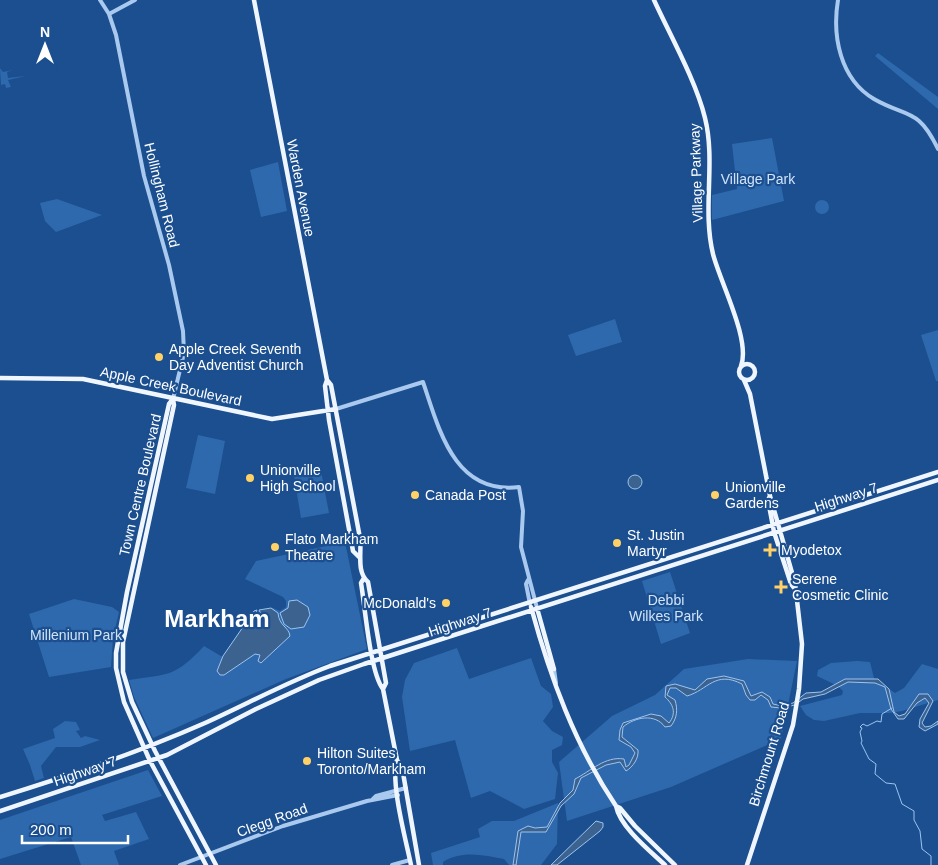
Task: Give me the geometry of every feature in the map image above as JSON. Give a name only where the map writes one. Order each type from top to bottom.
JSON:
[{"type":"main road","name":"Warden Avenue","points":[[254,0],[327,380],[325,386],[328,410],[353,551],[359,557],[364,578],[368,582],[381,650],[386,683],[383,689]]},
{"type":"main road","name":"Village Parkway","points":[[654,0],[705,117],[708,138],[708,220],[711,245],[739,328],[743,351],[741,366]]},
{"type":"main road","name":"Village Parkway","points":[[743,351],[750,364]]},
{"type":"main road","points":[[750,394],[755,372],[750,364],[741,366],[739,374],[750,394],[775,525],[780,530]]},
{"type":"main road","name":"Apple Creek Boulevard","points":[[0,378],[83,379],[272,419],[336,409]]},
{"type":"main road","points":[[744,380],[752,379]]},
{"type":"main road","name":"Warden Avenue","points":[[327,380],[332,385],[360,538],[362,551],[359,557]]},
{"type":"main road","name":"Town Centre Boulevard","points":[[173,399],[174,405],[165,454],[122,654],[123,672],[128,692],[152,745],[216,865]]},
{"type":"main road","name":"Town Centre Boulevard","points":[[173,399],[169,404],[127,592],[116,653],[118,684],[150,761],[206,865]]},
{"type":"main road","name":"Highway 7","points":[[0,797],[152,745],[207,722],[287,682],[372,652],[530,604],[938,472]]},
{"type":"main road","name":"Highway 7","points":[[0,811],[159,758],[319,680],[938,480]]},
{"type":"main road","name":"Birchmount Road","points":[[775,525],[774,532],[794,588]]},
{"type":"main road","name":"Birchmount Road","points":[[747,865],[793,725],[802,664],[801,625],[793,575],[780,530]]},
{"type":"main road","name":"Warden Avenue","points":[[364,578],[361,583],[372,652],[379,684],[383,689],[397,760],[402,767],[419,865]]},
{"type":"main road","points":[[530,604],[534,609],[554,669]]},
{"type":"main road","points":[[534,609],[553,680],[556,683],[575,735],[590,766],[616,806],[675,865]]},
{"type":"main road","name":"Warden Avenue","points":[[397,760],[395,768],[398,792],[411,863]]},
{"type":"main road","points":[[616,806],[617,812],[637,838],[665,865]]},
{"type":"street","name":"Hollingham Road","points":[[100,0],[109,14],[116,35],[144,176],[169,265],[183,331],[184,353],[173,399]]},
{"type":"street","points":[[109,14],[135,0]]},
{"type":"street","points":[[838,0],[837,42],[845,65],[854,80],[874,99],[907,112],[921,122],[930,133],[938,149]]},
{"type":"street","points":[[336,409],[424,382],[444,442],[454,459],[473,476],[487,484],[503,488],[519,487],[523,511],[521,547],[528,580],[531,582],[535,602],[534,609]]},
{"type":"street","points":[[528,580],[526,584],[530,604]]},
{"type":"street","points":[[554,669],[556,683]]},
{"type":"street","name":"Clegg Road","points":[[180,865],[283,826],[372,800],[376,796],[406,791]]},
{"type":"street","points":[[392,865],[411,863]]},
{"type":"green space","points":[[878,53],[938,97],[938,109],[875,56]]},
{"type":"green space","points":[[0,68],[3,72],[13,70],[7,72],[8,78],[26,76],[8,80],[11,87],[6,88],[5,84],[1,85]]},
{"type":"green space","name":"Village Park","points":[[772,138],[784,201],[712,220],[712,195],[737,189],[732,144]]},
{"type":"green space","points":[[278,162],[287,211],[261,217],[250,170]]},
{"type":"green space","points":[[57,199],[102,215],[56,232],[45,221],[40,203]]},
{"type":"green space","points":[[822,200],[827,202],[829,207],[827,212],[822,214],[817,212],[815,207],[817,202]]},
{"type":"green space","points":[[615,319],[622,342],[576,356],[568,335]]},
{"type":"green space","points":[[938,330],[938,381],[936,381],[921,335]]},
{"type":"green space","points":[[198,435],[225,441],[215,494],[186,488]]},
{"type":"green space","points":[[320,466],[329,513],[301,518],[293,470]]},
{"type":"green space","points":[[345,542],[367,649],[286,679],[153,738],[134,697],[129,680],[163,675],[178,669],[186,664],[204,646],[226,659],[258,611],[273,608],[280,611],[286,607],[286,601],[283,597],[245,579],[256,561]]},
{"type":"green space","name":"Debbi Wilkes Park","points":[[670,572],[690,633],[661,644],[642,581]]},
{"type":"green space","name":"Millenium Park","points":[[74,599],[112,607],[119,612],[113,638],[111,667],[49,677],[29,614]]},
{"type":"green space","points":[[457,648],[469,679],[531,658],[541,686],[551,694],[553,707],[543,721],[552,731],[563,737],[562,745],[552,750],[552,762],[558,773],[555,799],[524,809],[490,791],[471,798],[455,740],[410,751],[402,697],[405,680],[414,663]]},
{"type":"green space","points":[[748,659],[797,661],[781,739],[671,787],[567,821],[559,762],[612,716],[655,695],[684,669]]},
{"type":"green space","points":[[870,662],[874,678],[895,693],[904,688],[922,664],[938,669],[938,700],[902,711],[860,713],[824,721],[814,720],[806,715],[800,706],[842,695],[843,691],[838,686],[817,676],[818,670],[831,663]]},
{"type":"green space","points":[[65,721],[76,722],[80,730],[76,731],[81,738],[85,736],[100,740],[80,747],[56,747],[41,766],[44,778],[35,781],[23,749],[55,738],[53,729]]},
{"type":"green space","points":[[148,770],[162,796],[102,815],[105,821],[136,812],[149,839],[114,851],[119,865],[81,865],[71,837],[0,859],[0,820]]},
{"type":"green space","points":[[558,803],[557,844],[541,865],[509,865],[504,859],[473,854],[450,858],[443,862],[443,865],[433,865],[431,853],[480,837],[478,829],[492,821],[514,821]]},
{"type":"shaded area","points":[[635,475],[640,477],[642,482],[640,487],[635,489],[630,487],[628,482],[630,477]]},
{"type":"shaded area","points":[[297,600],[308,607],[310,615],[304,627],[291,629],[284,624],[280,613],[288,608],[289,601]]},
{"type":"shaded area","points":[[271,608],[278,613],[280,621],[288,630],[290,636],[261,663],[258,661],[260,655],[255,654],[224,675],[220,675],[217,671],[223,656],[254,611],[257,610],[258,617],[261,614],[259,610]]},
{"type":"shaded area","points":[[724,676],[744,681],[751,696],[762,692],[770,697],[773,704],[782,706],[793,703],[806,693],[821,692],[845,679],[878,679],[889,689],[894,712],[899,716],[905,714],[919,694],[928,694],[933,701],[922,723],[925,727],[931,726],[938,721],[938,724],[925,731],[919,727],[920,719],[929,703],[925,698],[917,703],[904,719],[898,719],[891,709],[885,687],[875,683],[848,682],[825,694],[803,699],[795,705],[781,708],[771,707],[768,700],[761,695],[755,700],[750,700],[742,684],[733,680],[725,679],[712,682],[687,696],[676,688],[670,688],[667,695],[675,700],[677,711],[671,726],[665,727],[656,720],[645,718],[633,721],[623,727],[622,737],[638,750],[638,756],[633,765],[626,771],[620,762],[606,765],[581,778],[574,794],[561,806],[546,832],[521,832],[516,865],[513,865],[518,831],[528,826],[535,828],[547,827],[560,803],[573,790],[575,779],[598,765],[611,760],[624,759],[626,767],[629,765],[635,753],[631,747],[619,740],[623,723],[651,714],[661,716],[669,723],[673,716],[673,709],[665,697],[666,686],[675,684],[695,690],[707,679]]},
{"type":"shaded area","points":[[596,821],[603,823],[600,831],[557,865],[551,865]]},
{"type":"waterway","points":[[892,708],[882,714],[881,722],[877,721],[867,726],[863,724],[860,727],[862,728],[860,732],[861,743],[869,759],[876,764],[875,774],[886,783],[895,784],[902,804],[914,811],[914,820],[920,831],[922,849],[931,856],[931,865]]},
{"type":"place","name":"Apple Creek Seventh Day Adventist Church","points":[[159,357]]},
{"type":"place","name":"Unionville High School","points":[[250,478]]},
{"type":"place","name":"Canada Post","points":[[415,495]]},
{"type":"place","name":"Unionville Gardens","points":[[715,495]]},
{"type":"place","name":"St. Justin Martyr","points":[[617,543]]},
{"type":"place","name":"Flato Markham Theatre","points":[[275,547]]},
{"type":"place","name":"Myodetox","points":[[770,550]]},
{"type":"place","name":"Serene Cosmetic Clinic","points":[[781,587]]},
{"type":"place","name":"McDonald's","points":[[446,603]]},
{"type":"place","name":"Hilton Suites Toronto/Markham","points":[[307,761]]},
{"type":"district","name":"Markham","points":[[217,619]]}]
